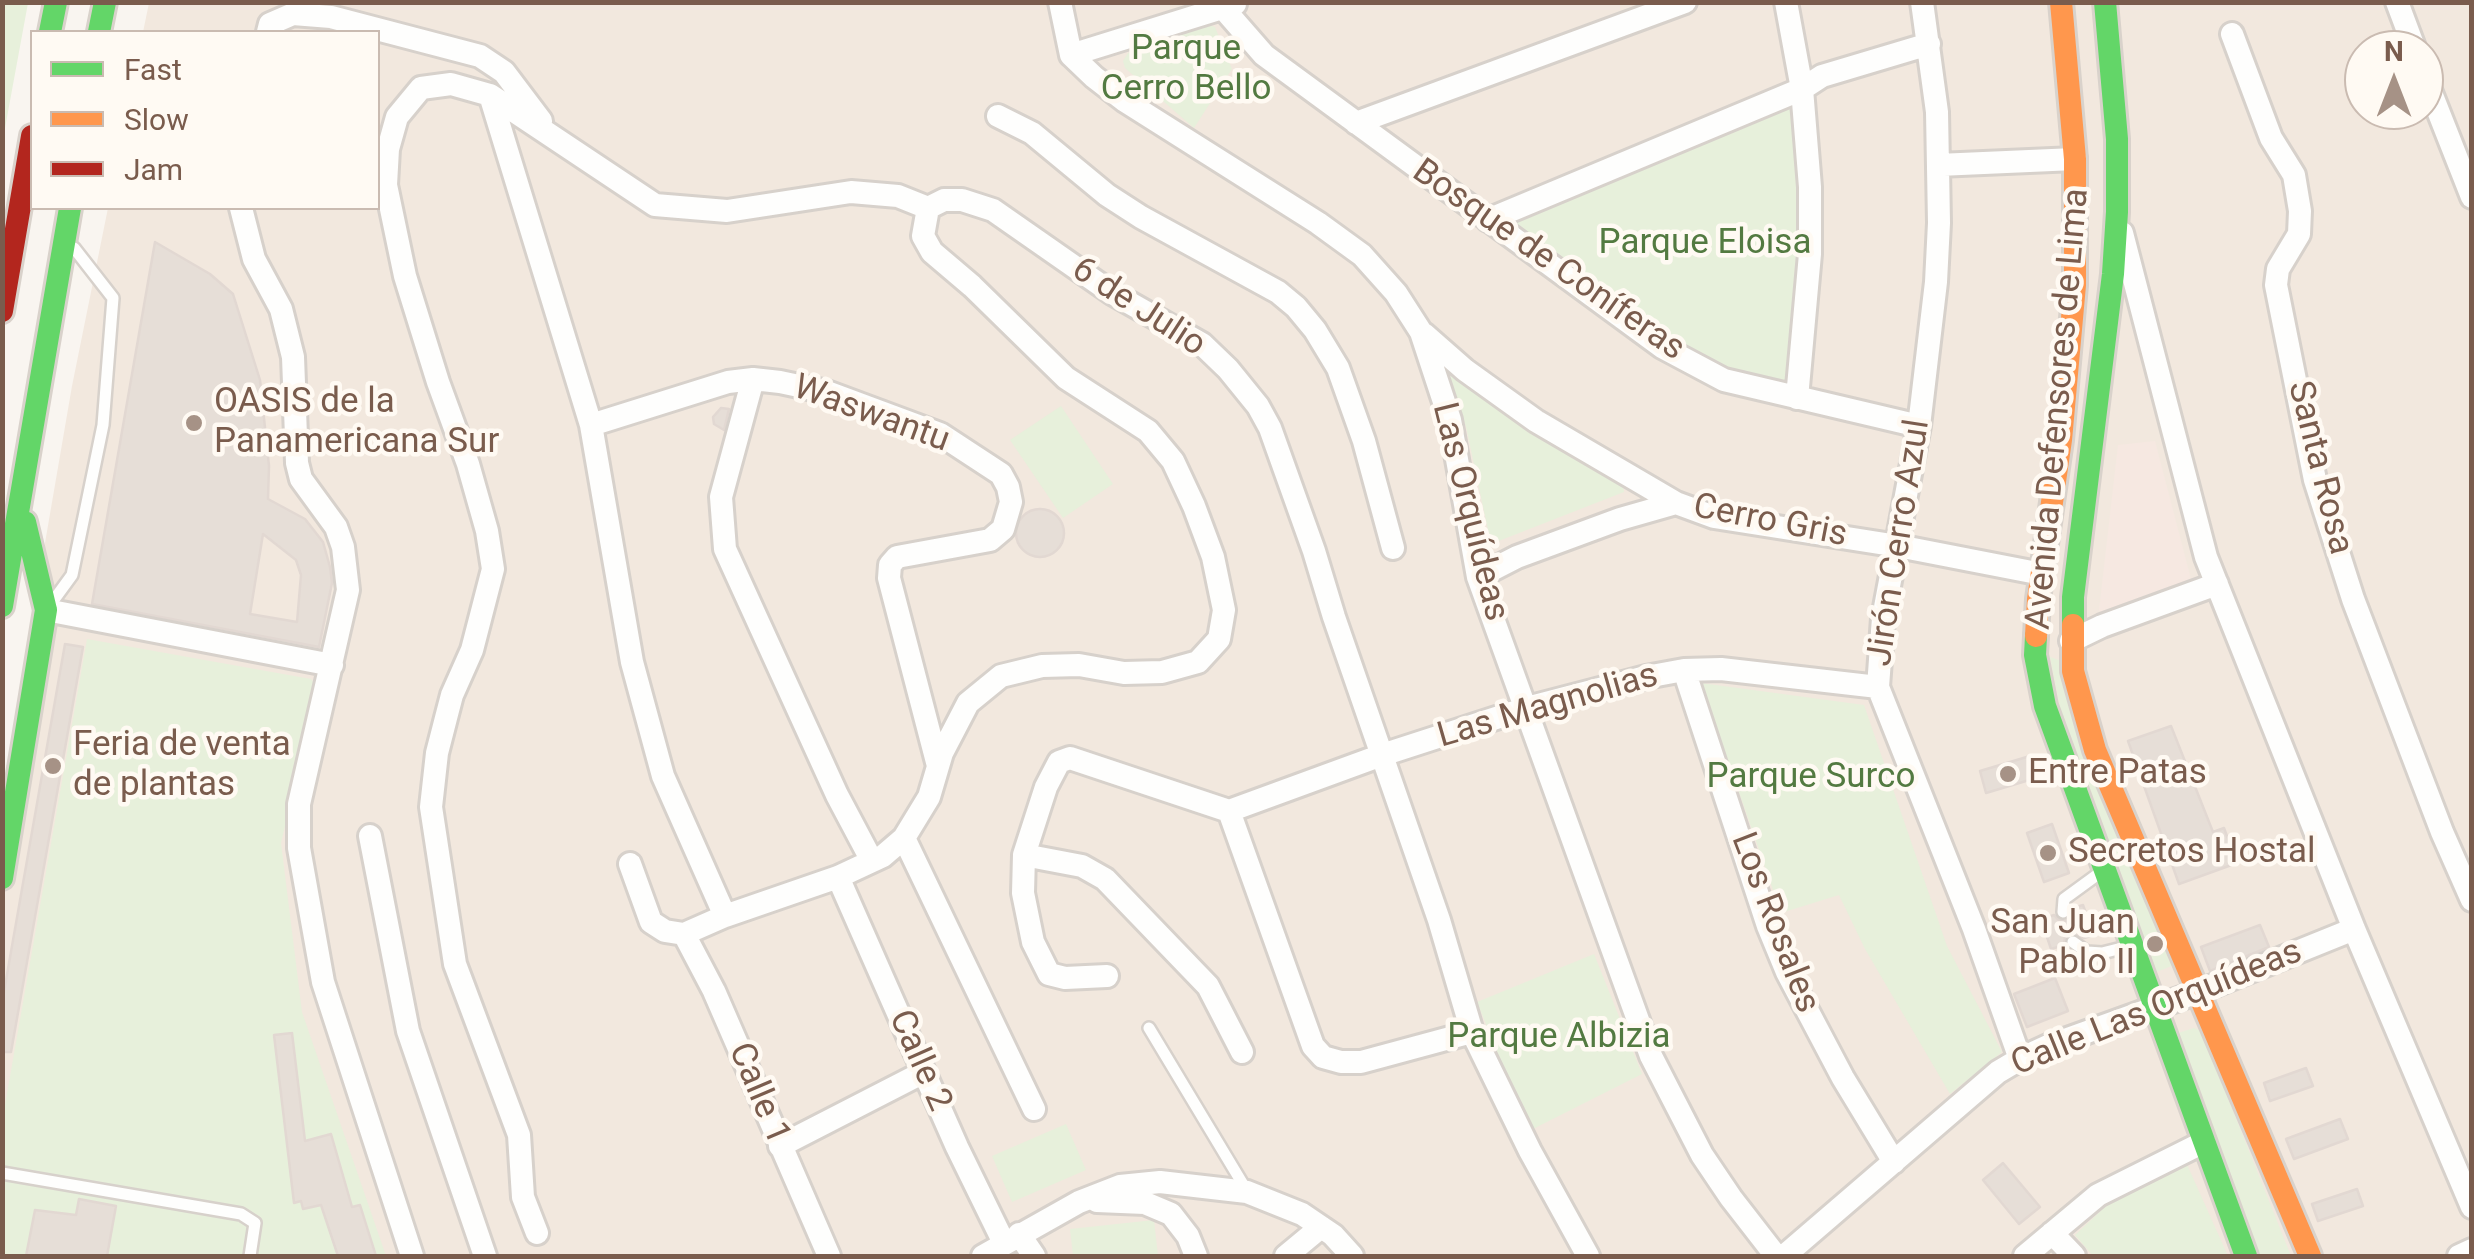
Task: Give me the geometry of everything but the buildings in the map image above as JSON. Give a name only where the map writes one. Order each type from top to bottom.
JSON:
[{"type":"main road","points":[[50,30],[56,2]]},
{"type":"main road","points":[[99,30],[105,2]]},
{"type":"main road","name":"Avenida Defensores de Lima","points":[[2061,2],[2075,159],[2075,285],[2035,655],[2044,706],[2246,1256]]},
{"type":"main road","name":"Avenida Defensores de Lima","points":[[2105,2],[2117,140],[2117,212],[2071,642],[2073,671],[2095,750],[2310,1256]]},
{"type":"main road","points":[[2,311],[30,148]]},
{"type":"main road","points":[[2,606],[70,210]]},
{"type":"main road","points":[[2,878],[46,610],[20,503]]},
{"type":"street","points":[[1060,2],[1072,55],[1231,5]]},
{"type":"street","points":[[1356,123],[1685,2]]},
{"type":"street","points":[[1786,2],[1802,89],[1810,187],[1810,254],[1797,398]]},
{"type":"street","name":"Jirón Cerro Azul","points":[[1922,2],[1937,112],[1936,282],[1919,426],[1882,618],[1878,687],[1969,916],[2020,1059]]},
{"type":"street","points":[[2397,2],[2408,30]]},
{"type":"street","name":"Bosque de Coníferas","points":[[1231,5],[1264,56],[1662,346],[1724,380],[1919,426]]},
{"type":"street","points":[[269,28],[293,14],[330,17],[480,56],[504,72],[553,137]]},
{"type":"street","name":"Santa Rosa","points":[[2232,34],[2271,138],[2294,175],[2299,234],[2278,270],[2276,285],[2314,480],[2353,599],[2472,900]]},
{"type":"street","points":[[1488,220],[1802,89],[1822,76],[1929,44]]},
{"type":"street","name":"Las Orquídeas","points":[[1072,55],[1125,102],[1362,254],[1396,293],[1421,332],[1450,420],[1478,578],[1651,1056],[1702,1155],[1780,1256]]},
{"type":"street","points":[[537,1233],[523,1196],[519,1136],[456,964],[431,807],[438,753],[452,695],[472,650],[493,569],[468,464],[406,276],[386,185],[388,149],[396,117],[422,88],[451,84],[490,95],[655,206],[727,211],[851,192],[898,196],[928,208],[924,236],[932,252],[1066,378],[1148,431],[1173,461],[1213,558],[1224,610],[1219,639],[1198,662],[1162,672],[1124,673],[1079,664],[1042,666],[1001,676],[968,703],[938,766],[929,797],[904,838],[872,861],[684,934],[664,932],[651,922],[630,864]]},
{"type":"street","points":[[490,95],[592,425],[632,662],[663,776],[726,916]]},
{"type":"street","points":[[998,116],[1032,133],[1141,217],[1278,292],[1296,308],[1338,368],[1364,441],[1393,548]]},
{"type":"street","points":[[2444,126],[2472,197]]},
{"type":"street","points":[[1938,165],[2075,159]]},
{"type":"street","name":"6 de Julio","points":[[928,208],[944,200],[962,200],[993,210],[1112,293],[1202,344],[1228,369],[1270,428],[1440,920],[1472,1032],[1530,1151],[1588,1256]]},
{"type":"street","points":[[242,210],[254,259],[280,309],[292,356],[301,479],[336,527],[348,590],[299,804],[299,848],[323,982],[412,1256]]},
{"type":"street","points":[[2117,212],[2206,558],[2354,929],[2472,1207]]},
{"type":"street","name":"Cerro Gris","points":[[1421,332],[1465,370],[1536,421],[1676,504],[1714,516],[2042,574]]},
{"type":"street","points":[[753,379],[722,497],[726,549],[837,795],[872,861]]},
{"type":"street","name":"Waswantu","points":[[592,425],[728,382],[753,379],[827,392],[940,434],[1001,474],[1011,502],[1003,530],[990,540],[897,557],[890,565],[890,578],[938,766]]},
{"type":"street","name":"Cerro Gris","points":[[1478,578],[1517,557],[1620,519],[1676,504]]},
{"type":"street","points":[[2071,642],[2102,626],[2217,584]]},
{"type":"street","points":[[46,610],[332,665]]},
{"type":"street","name":"Las Magnolias","points":[[1228,811],[1526,708],[1684,670],[1721,669],[1878,687]]},
{"type":"street","name":"Los Rosales","points":[[1684,670],[1768,926],[1787,972],[1843,1078],[1894,1162]]},
{"type":"street","points":[[1107,976],[1065,978],[1049,974],[1033,942],[1023,893],[1024,855],[1046,786],[1064,758],[1228,811],[1313,1046],[1323,1056],[1341,1062],[1361,1062],[1472,1032]]},
{"type":"street","points":[[370,836],[408,1031],[485,1256]]},
{"type":"street","points":[[904,838],[1034,1109]]},
{"type":"street","points":[[1024,855],[1082,866],[1106,879],[1208,986],[1242,1052]]},
{"type":"street","name":"Calle 2","points":[[838,877],[924,1072],[1012,1238],[1034,1256]]},
{"type":"street","name":"Calle Las Orquídeas","points":[[1780,1256],[1998,1072],[2020,1059],[2354,929]]},
{"type":"street","name":"Calle 1","points":[[684,934],[714,991],[828,1256]]},
{"type":"street","points":[[780,1146],[924,1072]]},
{"type":"street","points":[[2025,1256],[2098,1195],[2204,1142]]},
{"type":"street","points":[[982,1256],[1079,1202],[1120,1186],[1160,1182],[1247,1192],[1302,1214],[1352,1256]]},
{"type":"street","points":[[1079,1202],[1145,1203],[1171,1214],[1188,1236],[1196,1256]]},
{"type":"street","points":[[1286,1256],[1322,1227]]},
{"type":"street","points":[[2052,1233],[2074,1256]]},
{"type":"street","points":[[2459,1256],[2472,1250]]},
{"type":"lane","points":[[46,610],[72,575],[103,425],[113,298],[65,236]]},
{"type":"lane","points":[[2062,912],[2064,898],[2104,870]]},
{"type":"lane","points":[[2073,942],[2087,952],[2102,953],[2132,945]]},
{"type":"lane","points":[[1148,1028],[1247,1192]]},
{"type":"lane","points":[[2,1172],[241,1214],[255,1223],[250,1256]]},
{"type":"shaded area","points":[[149,3],[2471,3],[2471,1256],[3,1256],[3,787],[72,386],[108,210],[380,210],[380,30],[143,30]]},
{"type":"shaded area","points":[[2155,441],[2192,583],[2103,615],[2099,610],[2118,445]]},
{"type":"green space","points":[[2,3],[28,3],[3,139]]},
{"type":"green space","name":"Parque Cerro Bello","points":[[1198,22],[1215,27],[1232,69],[1194,128],[1125,68],[1123,61],[1128,53]]},
{"type":"green space","name":"Parque Eloisa","points":[[1795,104],[1804,197],[1789,386],[1723,372],[1499,222]]},
{"type":"green space","points":[[1453,375],[1623,486],[1624,492],[1491,544],[1466,427],[1449,377]]},
{"type":"green space","points":[[1061,406],[1113,484],[1063,518],[1010,440]]},
{"type":"green space","points":[[87,639],[311,679],[318,688],[281,843],[302,1012],[386,1256],[3,1256],[3,1116]]},
{"type":"green space","points":[[2050,657],[2062,661],[2174,965],[2154,973],[2065,733]]},
{"type":"green space","name":"Parque Surco","points":[[1701,683],[1864,705],[1947,946],[2002,1052],[1950,1094],[1865,949],[1839,895],[1781,913]]},
{"type":"green space","name":"Parque Albizia","points":[[1594,954],[1642,1074],[1529,1131],[1477,1002]]},
{"type":"green space","points":[[2194,1028],[2201,1031],[2291,1256],[2260,1256],[2178,1033]]},
{"type":"green space","points":[[1066,1124],[1086,1170],[1012,1202],[992,1156]]},
{"type":"green space","points":[[2185,1160],[2228,1256],[2093,1256],[2075,1235],[2121,1192]]},
{"type":"green space","points":[[1154,1220],[1158,1256],[1073,1256],[1070,1229]]},
{"type":"traffic: fast","points":[[50,30],[56,2]]},
{"type":"traffic: fast","points":[[99,30],[105,2]]},
{"type":"traffic: fast","points":[[2073,625],[2117,212],[2117,139],[2105,2]]},
{"type":"traffic: fast","points":[[2,606],[70,210]]},
{"type":"traffic: fast","points":[[25,522],[46,610]]},
{"type":"traffic: fast","points":[[2,878],[46,610]]},
{"type":"traffic: fast","points":[[2036,636],[2035,655],[2045,706],[2246,1256]]},
{"type":"traffic: slow","points":[[2036,636],[2061,440],[2075,285],[2075,159],[2061,2]]},
{"type":"traffic: slow","points":[[2073,625],[2073,671],[2095,750],[2310,1256]]},
{"type":"traffic: jam","points":[[2,311],[30,148]]},
{"type":"place","name":"OASIS de la Panamericana Sur","points":[[194,423]]},
{"type":"place","name":"Feria de venta de plantas","points":[[53,766]]},
{"type":"place","name":"Entre Patas","points":[[2008,774]]},
{"type":"place","name":"Secretos Hostal","points":[[2048,853]]},
{"type":"place","name":"San Juan Pablo II","points":[[2155,944]]}]
